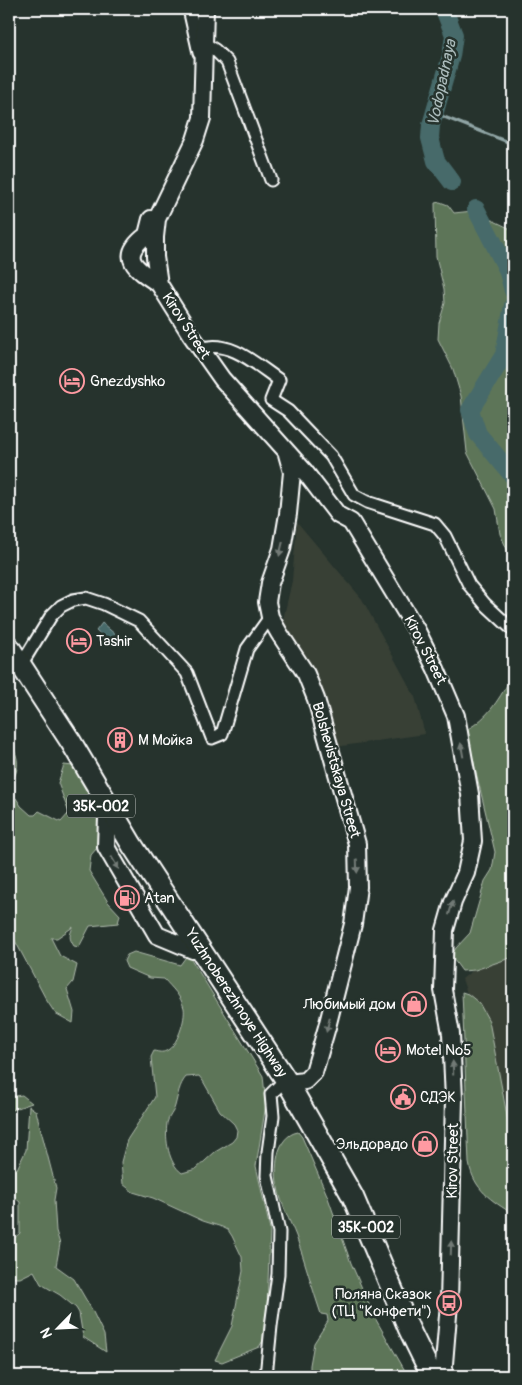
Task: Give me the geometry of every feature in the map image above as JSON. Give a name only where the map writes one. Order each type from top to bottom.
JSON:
[{"type":"highway","name":"Yuzhnoberezhnoye Highway","points":[[9,647],[15,663],[128,851],[353,1197],[409,1329],[432,1376]]},
{"type":"highway","name":"Yuzhnoberezhnoye Highway","points":[[15,663],[72,742],[132,845],[280,1087]]},
{"type":"highway","name":"35К-002","points":[[280,1087],[343,1190],[401,1326],[426,1376]]},
{"type":"main road","points":[[160,284],[142,273],[133,264],[132,252],[136,243],[151,236],[151,218],[190,137],[197,118],[205,9]]},
{"type":"main road","name":"Kirov Street","points":[[151,236],[160,284],[168,300],[222,379],[306,472],[338,515],[351,522],[417,631],[456,716],[470,794],[473,841],[466,873],[453,902],[445,930],[443,990],[451,1034],[454,1099],[449,1304],[443,1376]]},
{"type":"main road","name":"Bolshevistskaya Street","points":[[280,1087],[305,1081],[314,1072],[353,924],[358,887],[357,844],[316,699],[306,674],[270,617],[267,602],[270,583],[282,549],[288,514],[292,472],[285,449]]},
{"type":"main road","points":[[288,514],[296,491],[303,487],[310,488],[338,515]]},
{"type":"street","points":[[189,9],[203,52],[215,50],[227,62],[271,180]]},
{"type":"street","points":[[201,349],[207,346],[222,346],[243,355],[279,380],[271,400],[288,411],[331,456],[354,495],[367,502],[436,524],[445,536],[469,585],[485,604],[513,630]]},
{"type":"street","points":[[15,663],[51,616],[61,606],[73,600],[86,598],[104,604],[139,621],[187,673],[212,738],[222,734],[247,648],[270,617]]},
{"type":"street","points":[[266,1376],[270,1326],[278,1274],[279,1232],[267,1176],[268,1152],[273,1116],[280,1087]]},
{"type":"shaded area","points":[[297,522],[362,599],[415,697],[425,734],[335,747],[315,681],[283,620],[292,581]]},
{"type":"shaded area","points":[[513,938],[513,1121],[462,979]]},
{"type":"green space","points":[[440,202],[448,205],[454,213],[473,211],[513,230],[513,562],[500,534],[496,509],[467,452],[461,396],[453,369],[438,339],[439,323],[445,303],[444,289],[436,256],[435,203]]},
{"type":"green space","points":[[513,675],[513,957],[475,970],[462,971],[454,960],[453,953],[470,933],[485,881],[492,870],[495,852],[466,730],[488,713]]},
{"type":"green space","points":[[9,744],[17,759],[14,777],[9,776]]},
{"type":"green space","points":[[64,765],[73,766],[104,819],[102,835],[97,848],[91,855],[89,871],[108,902],[120,915],[118,923],[90,926],[79,947],[74,946],[70,938],[73,927],[57,938],[51,938],[60,956],[77,965],[73,982],[67,989],[74,1012],[73,1023],[55,1013],[47,1001],[12,935],[9,924],[9,877],[15,863],[9,860],[9,803],[16,798],[21,806],[31,815],[35,815],[39,811],[61,822],[69,813],[58,783]]},
{"type":"green space","points":[[134,952],[180,965],[188,954],[263,1076],[266,1104],[256,1166],[270,1229],[266,1336],[259,1347],[222,1362],[215,1360],[232,1326],[243,1271],[242,1257],[232,1236],[228,1230],[222,1227],[203,1221],[153,1198],[133,1192],[123,1184],[121,1162],[127,1140],[155,1097],[151,1057],[154,1051],[165,1052],[174,1044],[180,1032],[184,1013],[181,1000],[164,979],[150,978],[127,968],[124,961],[127,955]],"holes":[[[199,1076],[220,1111],[234,1124],[237,1130],[236,1137],[196,1169],[182,1173],[173,1163],[168,1150],[167,1123],[180,1087],[186,1077]]]},
{"type":"green space","points":[[462,992],[468,994],[479,1003],[489,1021],[509,1126],[513,1138],[513,1214],[491,1199],[479,1187],[471,1172],[469,1163]]},
{"type":"green space","points":[[22,1095],[32,1103],[9,1111],[9,1097]]},
{"type":"green space","points":[[29,1106],[36,1111],[56,1188],[54,1200],[56,1231],[60,1244],[56,1266],[74,1279],[104,1335],[106,1352],[83,1337],[79,1313],[76,1308],[60,1295],[41,1284],[34,1271],[20,1278],[14,1278],[9,1261],[9,1243],[20,1233],[20,1202],[9,1193],[9,1163],[17,1169],[26,1150]]},
{"type":"green space","points":[[298,1132],[302,1137],[327,1195],[351,1263],[375,1318],[408,1376],[310,1376],[314,1343],[328,1321],[327,1315],[321,1314],[296,1236],[281,1200],[276,1173],[281,1147],[290,1135]]},
{"type":"water","points":[[102,623],[117,636],[110,643],[96,631]]},
{"type":"waterway","name":"Vodopadnaya","points":[[444,9],[454,35],[451,56],[431,125],[430,138],[436,161],[452,182]]},
{"type":"waterway","points":[[434,113],[513,144]]},
{"type":"waterway","name":"Vodopadnaya","points":[[476,209],[507,269],[513,291]]},
{"type":"waterway","name":"Vodopadnaya","points":[[513,305],[504,355],[470,410],[478,434],[513,476]]},
{"type":"place","name":"Gnezdyshko","points":[[72,381]]},
{"type":"place","name":"Tashir","points":[[79,641]]},
{"type":"place","name":"М Мойка","points":[[120,740]]},
{"type":"place","name":"Atan","points":[[127,898]]},
{"type":"place","name":"Любимый дом","points":[[414,1004]]},
{"type":"place","name":"Motel №5","points":[[388,1050]]},
{"type":"place","name":"СДЭК","points":[[403,1097]]},
{"type":"place","name":"Эльдорадо","points":[[425,1144]]},
{"type":"place","name":"Поляна Сказок (ТЦ \"Конфети\")","points":[[449,1303]]}]
